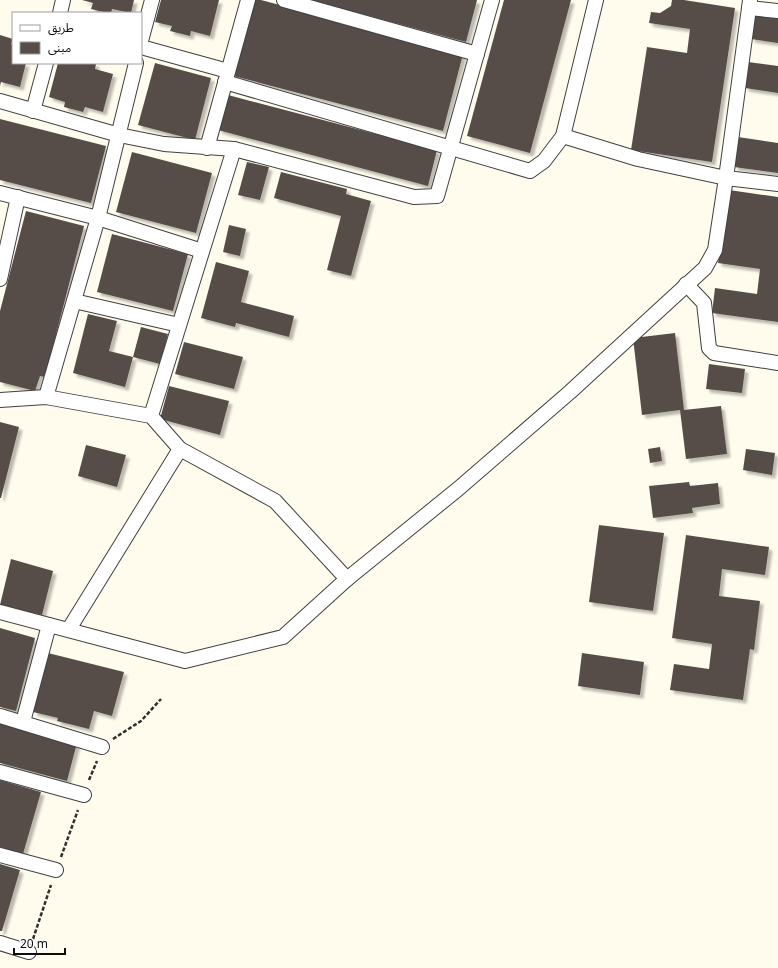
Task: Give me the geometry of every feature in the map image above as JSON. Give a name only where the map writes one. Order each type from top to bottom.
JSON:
[{"type":"street","points":[[60,12],[63,0]]},
{"type":"street","points":[[142,37],[152,0]]},
{"type":"street","points":[[207,148],[248,0]]},
{"type":"street","points":[[284,0],[477,54]]},
{"type":"street","points":[[0,101],[119,135],[164,144],[234,149],[414,197],[437,196],[492,0]]},
{"type":"street","points":[[142,47],[227,77],[530,171],[544,162],[563,136],[596,0]]},
{"type":"street","points":[[0,612],[185,661],[283,637],[347,579],[458,489],[558,402],[705,268],[715,250],[749,4],[778,11]]},
{"type":"street","points":[[33,111],[46,64]]},
{"type":"street","points":[[46,397],[98,218],[136,64]]},
{"type":"street","points":[[563,136],[638,159],[726,178],[778,184]]},
{"type":"street","points":[[150,416],[234,149]]},
{"type":"street","points":[[0,193],[98,218],[202,250]]},
{"type":"street","points":[[0,279],[18,197]]},
{"type":"street","points":[[686,284],[704,303],[709,348],[714,353],[778,363]]},
{"type":"street","points":[[74,301],[179,325]]},
{"type":"street","points":[[0,400],[46,397],[150,416],[180,449],[275,501],[347,579]]},
{"type":"street","points":[[69,630],[180,449]]},
{"type":"street","points":[[23,722],[49,624]]},
{"type":"street","points":[[0,716],[102,747]]},
{"type":"street","points":[[0,772],[84,795]]},
{"type":"street","points":[[0,855],[56,870]]},
{"type":"street","points":[[0,943],[29,952]]},
{"type":"path","points":[[29,952],[56,870],[102,747],[141,721],[161,699]]},
{"type":"building","points":[[82,0],[134,0],[131,12],[112,9],[111,12],[104,12],[91,9],[93,3]]},
{"type":"building","points":[[161,0],[219,0],[210,36],[191,31],[190,36],[170,31],[172,26],[155,22]]},
{"type":"building","points":[[249,0],[261,0],[463,54],[443,131],[230,75]]},
{"type":"building","points":[[310,0],[477,0],[466,42]]},
{"type":"building","points":[[504,0],[571,0],[530,153],[467,136]]},
{"type":"building","points":[[672,0],[684,0],[735,8],[712,162],[631,150],[647,47],[687,53],[690,29],[649,23],[651,12],[660,13],[671,6]]},
{"type":"building","points":[[755,12],[778,16],[778,43],[751,39]]},
{"type":"building","points":[[0,35],[12,39],[12,64],[26,64],[20,87],[1,82],[0,86]]},
{"type":"building","points":[[748,62],[778,66],[778,93],[745,88]]},
{"type":"building","points":[[155,63],[211,78],[195,140],[138,125]]},
{"type":"building","points":[[58,64],[96,64],[95,69],[113,74],[103,112],[85,107],[83,112],[64,107],[65,102],[49,97]]},
{"type":"building","points":[[228,95],[437,150],[428,186],[218,130]]},
{"type":"building","points":[[0,119],[106,146],[91,203],[0,180]]},
{"type":"building","points":[[738,137],[778,143],[778,173],[734,167]]},
{"type":"building","points":[[132,152],[212,173],[196,233],[116,212]]},
{"type":"building","points":[[247,162],[269,167],[260,200],[238,195]]},
{"type":"building","points":[[281,172],[347,189],[346,194],[371,201],[351,276],[327,270],[341,216],[274,198]]},
{"type":"building","points":[[729,190],[778,197],[778,322],[712,313],[715,288],[757,294],[760,269],[718,263]]},
{"type":"building","points":[[26,211],[84,226],[45,377],[40,376],[35,391],[0,382],[0,311]]},
{"type":"building","points":[[229,225],[246,229],[240,256],[223,252]]},
{"type":"building","points":[[112,234],[188,254],[173,311],[97,292]]},
{"type":"building","points":[[216,262],[249,271],[241,302],[294,316],[289,337],[236,323],[235,327],[201,318]]},
{"type":"building","points":[[88,314],[117,321],[109,351],[133,357],[125,387],[73,373]]},
{"type":"building","points":[[141,327],[168,334],[160,364],[133,357]]},
{"type":"building","points":[[675,333],[684,410],[721,406],[727,454],[686,459],[680,410],[642,415],[633,338]]},
{"type":"building","points":[[184,342],[243,357],[234,389],[175,374]]},
{"type":"building","points":[[709,364],[745,369],[742,393],[706,389]]},
{"type":"building","points":[[169,386],[229,401],[220,435],[160,419]]},
{"type":"building","points":[[0,422],[19,427],[1,498],[0,498]]},
{"type":"building","points":[[86,445],[126,455],[117,487],[78,476]]},
{"type":"building","points":[[660,447],[662,461],[650,463],[648,449]]},
{"type":"building","points":[[746,449],[775,453],[772,475],[743,470]]},
{"type":"building","points":[[689,482],[690,486],[718,483],[720,504],[692,508],[693,513],[653,518],[649,486]]},
{"type":"building","points":[[599,525],[664,533],[653,611],[589,602]]},
{"type":"building","points":[[686,535],[769,547],[765,575],[722,569],[719,596],[760,601],[754,650],[750,649],[743,700],[670,690],[674,664],[709,669],[712,644],[672,638]]},
{"type":"building","points":[[11,559],[53,571],[42,615],[0,605]]},
{"type":"building","points":[[0,628],[35,638],[16,711],[0,707]]},
{"type":"building","points":[[48,653],[124,672],[112,716],[94,711],[89,729],[57,721],[58,718],[33,712]]},
{"type":"building","points":[[582,653],[644,662],[640,695],[578,686]]},
{"type":"building","points":[[0,723],[77,743],[67,781],[0,763]]},
{"type":"building","points":[[0,780],[41,792],[23,854],[0,847]]},
{"type":"building","points":[[0,864],[20,870],[2,931],[0,931]]}]
